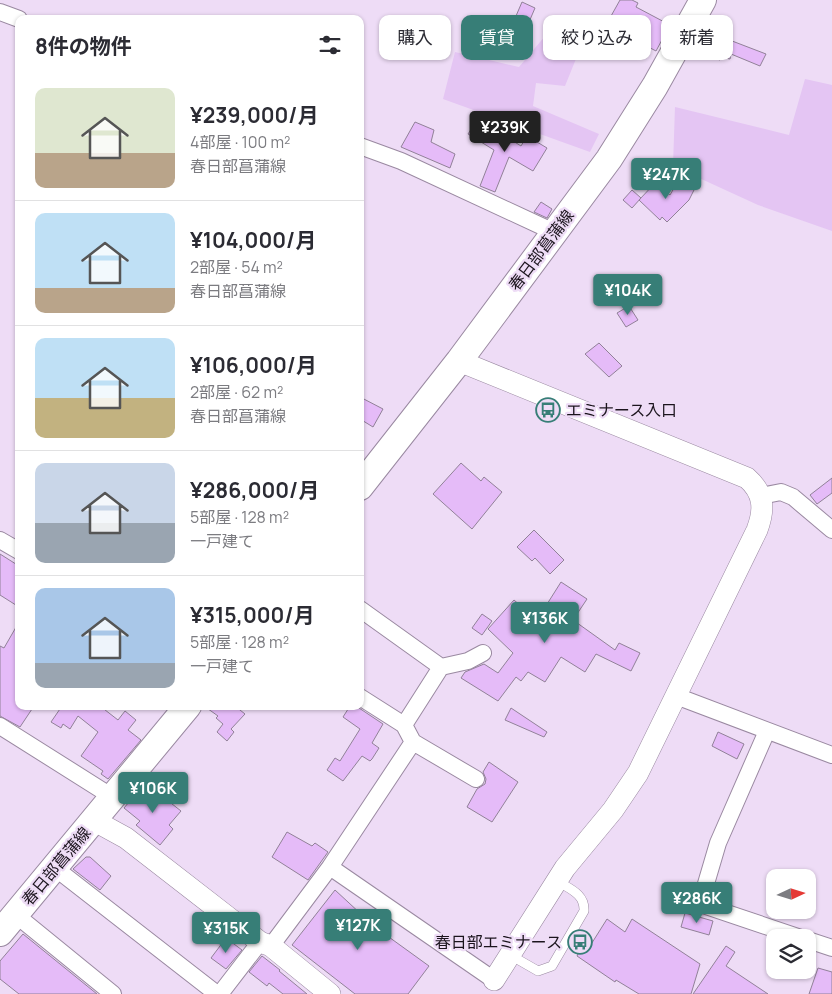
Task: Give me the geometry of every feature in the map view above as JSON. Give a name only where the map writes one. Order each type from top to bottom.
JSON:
[{"type":"main road","name":"春日部菖蒲線","points":[[364,482],[459,361],[609,159],[655,86],[703,0]]},
{"type":"main road","name":"春日部菖蒲線","points":[[8,924],[185,710]]},
{"type":"street","points":[[0,12],[15,18]]},
{"type":"street","points":[[364,147],[401,161],[554,232]]},
{"type":"street","points":[[330,867],[494,980],[556,880],[627,791],[676,696],[762,517],[761,496],[747,478],[459,361]]},
{"type":"street","points":[[761,496],[781,492],[793,497],[832,530]]},
{"type":"street","points":[[0,540],[15,549]]},
{"type":"street","points":[[364,612],[441,667]]},
{"type":"street","points":[[404,725],[441,667],[468,661],[483,653]]},
{"type":"street","points":[[676,696],[832,755]]},
{"type":"street","points":[[364,700],[404,725],[414,742],[476,779]]},
{"type":"street","points":[[0,726],[114,798]]},
{"type":"street","points":[[767,731],[718,843],[700,904],[775,929]]},
{"type":"street","points":[[55,868],[218,994],[266,944],[330,867],[414,742]]},
{"type":"street","points":[[95,821],[126,838],[330,994]]},
{"type":"street","points":[[8,924],[113,994]]},
{"type":"street","points":[[816,943],[832,948]]},
{"type":"lane","points":[[510,955],[538,971],[552,966],[584,912],[585,902],[581,896],[556,880]]},
{"type":"shaded area","points":[[543,38],[543,60],[576,60],[565,86],[536,83],[533,106],[599,134],[590,152],[443,99],[455,52],[461,53],[461,60],[489,60],[519,67],[525,60],[533,60],[533,50]]},
{"type":"shaded area","points":[[805,79],[832,85],[832,231],[758,205],[673,166],[675,107],[789,135]]},
{"type":"building","points":[[620,0],[632,0],[638,3],[636,7],[661,20],[661,42],[656,51],[651,48],[651,15],[612,15]]},
{"type":"building","points":[[522,2],[535,8],[532,15],[516,15]]},
{"type":"building","points":[[733,41],[766,54],[760,66],[733,55]]},
{"type":"building","points":[[478,119],[521,146],[527,136],[547,148],[533,171],[509,157],[495,192],[480,186],[494,150],[468,134]]},
{"type":"building","points":[[415,122],[434,130],[431,142],[455,154],[450,168],[401,147]]},
{"type":"building","points":[[678,181],[694,190],[689,200],[667,222],[662,217],[660,220],[639,200],[656,182],[670,195]]},
{"type":"building","points":[[632,190],[641,198],[632,208],[623,200]]},
{"type":"building","points":[[541,202],[552,209],[547,218],[534,212]]},
{"type":"building","points":[[629,306],[638,320],[626,327],[617,313]]},
{"type":"building","points":[[599,343],[622,366],[609,377],[585,354]]},
{"type":"building","points":[[364,399],[383,409],[373,427],[364,421]]},
{"type":"building","points":[[461,463],[481,481],[484,477],[502,492],[472,529],[433,494]]},
{"type":"building","points":[[832,478],[832,493],[817,504],[810,495]]},
{"type":"building","points":[[534,530],[564,560],[550,574],[535,558],[532,561],[517,547]]},
{"type":"building","points":[[0,554],[15,563],[15,604],[0,595]]},
{"type":"building","points":[[561,582],[587,599],[573,620],[615,650],[619,643],[640,653],[631,671],[596,654],[585,672],[561,657],[545,682],[528,672],[521,681],[516,677],[498,701],[461,678],[465,672],[484,664],[498,673],[513,653],[488,629],[514,600],[537,620]]},
{"type":"building","points":[[482,614],[492,621],[482,635],[472,628]]},
{"type":"building","points":[[15,629],[15,710],[31,710],[20,727],[0,716],[0,646],[4,648]]},
{"type":"building","points":[[511,708],[547,732],[544,737],[505,720]]},
{"type":"building","points":[[59,710],[105,710],[118,720],[125,711],[136,720],[128,730],[141,740],[108,779],[101,774],[103,771],[81,756],[98,732],[78,716],[70,729],[63,724],[61,728],[51,722]]},
{"type":"building","points":[[210,710],[240,710],[245,714],[231,729],[234,732],[227,741],[217,732],[223,724],[216,718],[218,716]]},
{"type":"building","points":[[347,710],[362,710],[383,724],[372,743],[379,748],[372,759],[370,761],[362,756],[343,781],[327,770],[335,758],[340,761],[360,729],[343,717]]},
{"type":"building","points":[[718,732],[744,744],[737,759],[712,746]]},
{"type":"building","points":[[489,762],[518,782],[492,822],[467,807],[477,789],[485,784],[486,779],[483,772]]},
{"type":"building","points":[[144,784],[160,798],[162,796],[181,811],[169,825],[173,829],[160,845],[136,825],[140,821],[124,808]]},
{"type":"building","points":[[287,832],[312,846],[315,843],[328,852],[308,880],[272,857]]},
{"type":"building","points":[[86,857],[90,857],[111,876],[100,890],[73,869]]},
{"type":"building","points":[[335,890],[375,927],[429,966],[408,994],[355,994],[292,945]]},
{"type":"building","points":[[685,913],[713,921],[709,935],[681,927]]},
{"type":"building","points":[[607,919],[625,932],[632,919],[700,964],[691,994],[639,994],[616,980],[615,982],[577,956],[578,954],[570,948],[571,945],[590,946]]},
{"type":"building","points":[[23,934],[97,994],[19,994],[0,979],[0,961]]},
{"type":"building","points":[[226,938],[242,950],[226,969],[211,958]]},
{"type":"building","points":[[726,946],[735,952],[726,966],[768,994],[693,994]]},
{"type":"building","points":[[262,956],[307,994],[283,994],[269,983],[267,986],[249,972]]},
{"type":"building","points":[[818,968],[832,972],[832,994],[809,994],[814,979],[816,979]]},
{"type":"place","name":"エミナース入口","points":[[548,410]]},
{"type":"place","name":"春日部エミナース","points":[[580,942]]}]
